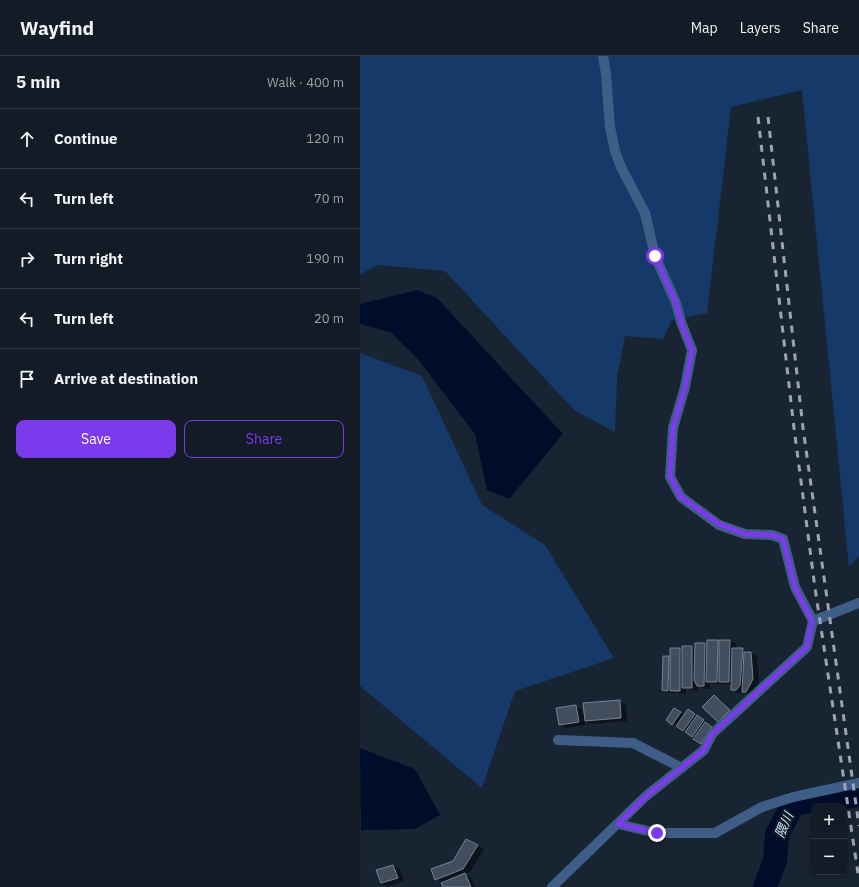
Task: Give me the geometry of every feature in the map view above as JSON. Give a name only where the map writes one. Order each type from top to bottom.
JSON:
[{"type":"street","points":[[552,887],[646,796],[704,750],[712,734],[807,647],[812,621],[795,587],[783,539],[772,535],[745,534],[719,524],[681,497],[670,476],[673,428],[685,387],[692,350],[681,322],[676,303],[655,256],[645,213],[621,167],[615,151],[610,127],[606,74],[603,56]]},
{"type":"street","points":[[812,621],[859,604]]},
{"type":"street","points":[[558,740],[633,743],[682,768]]},
{"type":"street","points":[[618,824],[657,833],[715,833],[762,807],[799,795],[859,782]]},
{"type":"shaded area","points":[[360,56],[859,56],[859,556],[849,567],[802,90],[731,107],[707,313],[672,320],[663,339],[625,336],[617,377],[615,432],[574,410],[445,271],[377,265],[360,275]]},
{"type":"shaded area","points":[[417,290],[437,298],[563,434],[509,499],[487,490],[475,434],[417,358],[390,332],[360,324],[360,304]]},
{"type":"shaded area","points":[[360,353],[422,376],[482,505],[545,545],[614,658],[515,691],[482,788],[360,686]]},
{"type":"shaded area","points":[[360,748],[415,769],[440,815],[415,829],[361,830]]},
{"type":"building","points":[[707,640],[718,640],[717,682],[706,682]]},
{"type":"building","points":[[719,640],[730,640],[729,682],[719,682]]},
{"type":"building","points":[[695,643],[705,643],[704,686],[697,686],[694,680]]},
{"type":"building","points":[[682,646],[692,646],[692,688],[682,688]]},
{"type":"building","points":[[670,648],[680,648],[680,691],[670,691]]},
{"type":"building","points":[[732,648],[743,648],[740,685],[736,690],[731,690]]},
{"type":"building","points":[[744,652],[751,652],[753,679],[746,692],[742,692]]},
{"type":"building","points":[[663,656],[669,656],[668,691],[662,690]]},
{"type":"building","points":[[714,695],[730,710],[718,722],[702,707]]},
{"type":"building","points":[[620,700],[621,718],[585,721],[583,703]]},
{"type":"building","points":[[576,705],[579,722],[559,725],[556,708]]},
{"type":"building","points":[[674,708],[681,712],[672,725],[666,720]]},
{"type":"building","points":[[688,709],[695,714],[683,731],[676,726]]},
{"type":"building","points":[[697,715],[704,720],[692,737],[685,732]]},
{"type":"building","points":[[705,722],[712,727],[701,744],[693,739]]},
{"type":"building","points":[[466,839],[478,845],[463,869],[435,880],[431,869],[453,861]]},
{"type":"building","points":[[393,865],[398,878],[381,883],[376,870]]},
{"type":"building","points":[[465,873],[471,887],[443,887],[441,883]]},
{"type":"waterway","name":"隈川","points":[[765,887],[775,861],[777,834],[794,803],[859,795]]},
{"type":"railway","points":[[758,117],[794,428],[815,588],[859,880]]},
{"type":"railway","points":[[768,117],[803,428],[859,826]]},
{"type":"route","points":[[655,256],[676,303],[681,322],[692,350],[685,387],[673,428],[670,476],[681,497],[719,524],[745,534],[772,535],[783,539],[795,587],[812,621],[807,647],[730,716],[712,734],[704,750],[646,796],[618,824],[657,833]]}]
